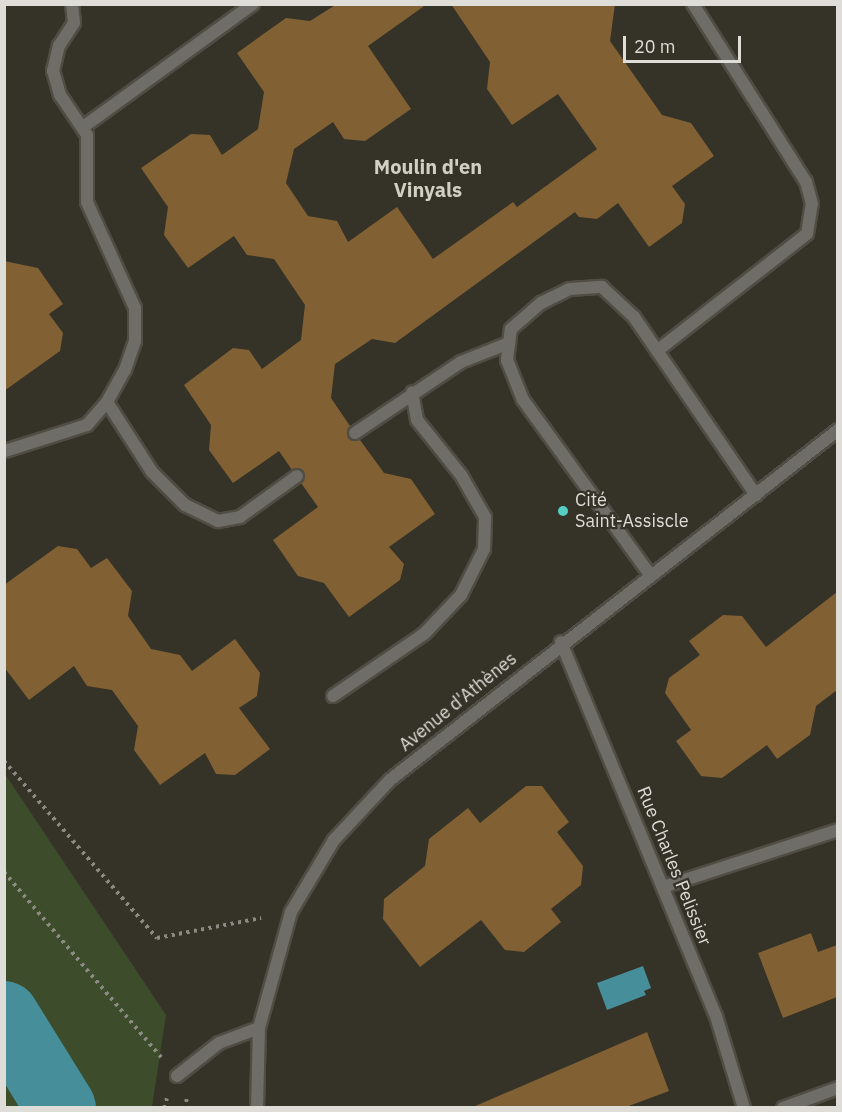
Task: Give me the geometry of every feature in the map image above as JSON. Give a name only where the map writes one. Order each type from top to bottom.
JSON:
[{"type":"street","points":[[4,452],[87,425],[107,402],[125,370],[135,341],[135,308],[87,202],[87,135],[60,95],[53,71],[59,46],[74,23],[72,4]]},
{"type":"street","points":[[83,127],[253,4]]},
{"type":"street","points":[[657,351],[807,234],[812,204],[806,182],[693,4]]},
{"type":"street","points":[[651,576],[523,400],[507,360],[511,329],[541,303],[570,289],[602,287],[634,316],[756,495]]},
{"type":"street","points":[[355,433],[412,392],[461,362],[509,343]]},
{"type":"street","points":[[333,696],[424,634],[461,595],[484,549],[485,517],[461,475],[417,420],[412,392]]},
{"type":"street","points":[[107,402],[152,472],[185,505],[218,521],[240,517],[297,476]]},
{"type":"street","name":"Avenue d'Athènes","points":[[257,1107],[259,1028],[291,912],[334,840],[390,780],[561,642],[651,576],[837,430]]},
{"type":"street","name":"Rue Charles Pelissier","points":[[561,642],[716,1016],[744,1107]]},
{"type":"street","points":[[663,887],[837,830]]},
{"type":"street","points":[[177,1076],[219,1043],[259,1028]]},
{"type":"street","points":[[783,1107],[837,1088]]},
{"type":"path","points":[[4,760],[157,938],[291,912]]},
{"type":"path","points":[[4,872],[177,1076]]},
{"type":"green space","points":[[5,774],[166,1015],[152,1107],[5,1107]]},
{"type":"water","points":[[643,966],[651,988],[644,991],[646,995],[607,1010],[597,983]]},
{"type":"building","points":[[337,4],[427,4],[368,46],[411,109],[365,141],[344,139],[333,122],[294,149],[286,183],[308,216],[337,221],[348,242],[397,207],[433,259],[513,202],[517,207],[597,149],[558,94],[512,125],[487,89],[490,62],[451,4],[615,4],[610,41],[662,115],[691,123],[714,156],[672,186],[685,204],[682,223],[649,247],[618,203],[597,219],[579,217],[575,212],[395,343],[372,339],[335,364],[331,398],[350,426],[348,437],[360,440],[384,473],[411,479],[435,514],[389,547],[404,564],[400,580],[349,617],[324,583],[298,576],[273,540],[318,507],[301,483],[304,472],[292,470],[279,451],[233,483],[209,450],[211,425],[184,385],[233,348],[249,350],[262,369],[301,340],[305,305],[274,259],[247,255],[234,236],[188,268],[164,235],[168,207],[141,168],[191,134],[210,135],[222,155],[258,129],[264,92],[237,53],[286,18],[310,21]]},
{"type":"building","points":[[4,261],[38,268],[63,304],[49,314],[63,333],[60,351],[4,391]]},
{"type":"building","points":[[58,546],[77,549],[91,568],[107,558],[132,591],[128,616],[151,649],[180,655],[192,671],[235,639],[260,673],[257,696],[239,708],[270,749],[235,775],[216,774],[205,753],[160,785],[134,750],[138,726],[112,690],[87,686],[74,666],[29,700],[4,667],[4,585]]},
{"type":"building","points":[[837,592],[837,690],[816,706],[810,735],[777,759],[767,745],[722,778],[701,776],[676,741],[691,730],[665,693],[669,678],[700,655],[689,641],[723,615],[742,616],[766,647]]},
{"type":"building","points":[[526,786],[542,786],[569,822],[557,832],[583,866],[581,885],[551,909],[561,922],[524,952],[505,950],[481,920],[420,967],[383,919],[384,899],[425,866],[429,839],[468,808],[480,823]]},
{"type":"building","points":[[811,933],[818,952],[837,945],[837,997],[783,1018],[758,953]]},
{"type":"building","points":[[647,1032],[669,1091],[626,1107],[473,1107]]},
{"type":"waterway","points":[[4,1016],[61,1108]]},
{"type":"place","name":"Cité Saint-Assiscle","points":[[563,511]]},
{"type":"district","name":"Moulin d'en Vinyals","points":[[428,178]]}]
